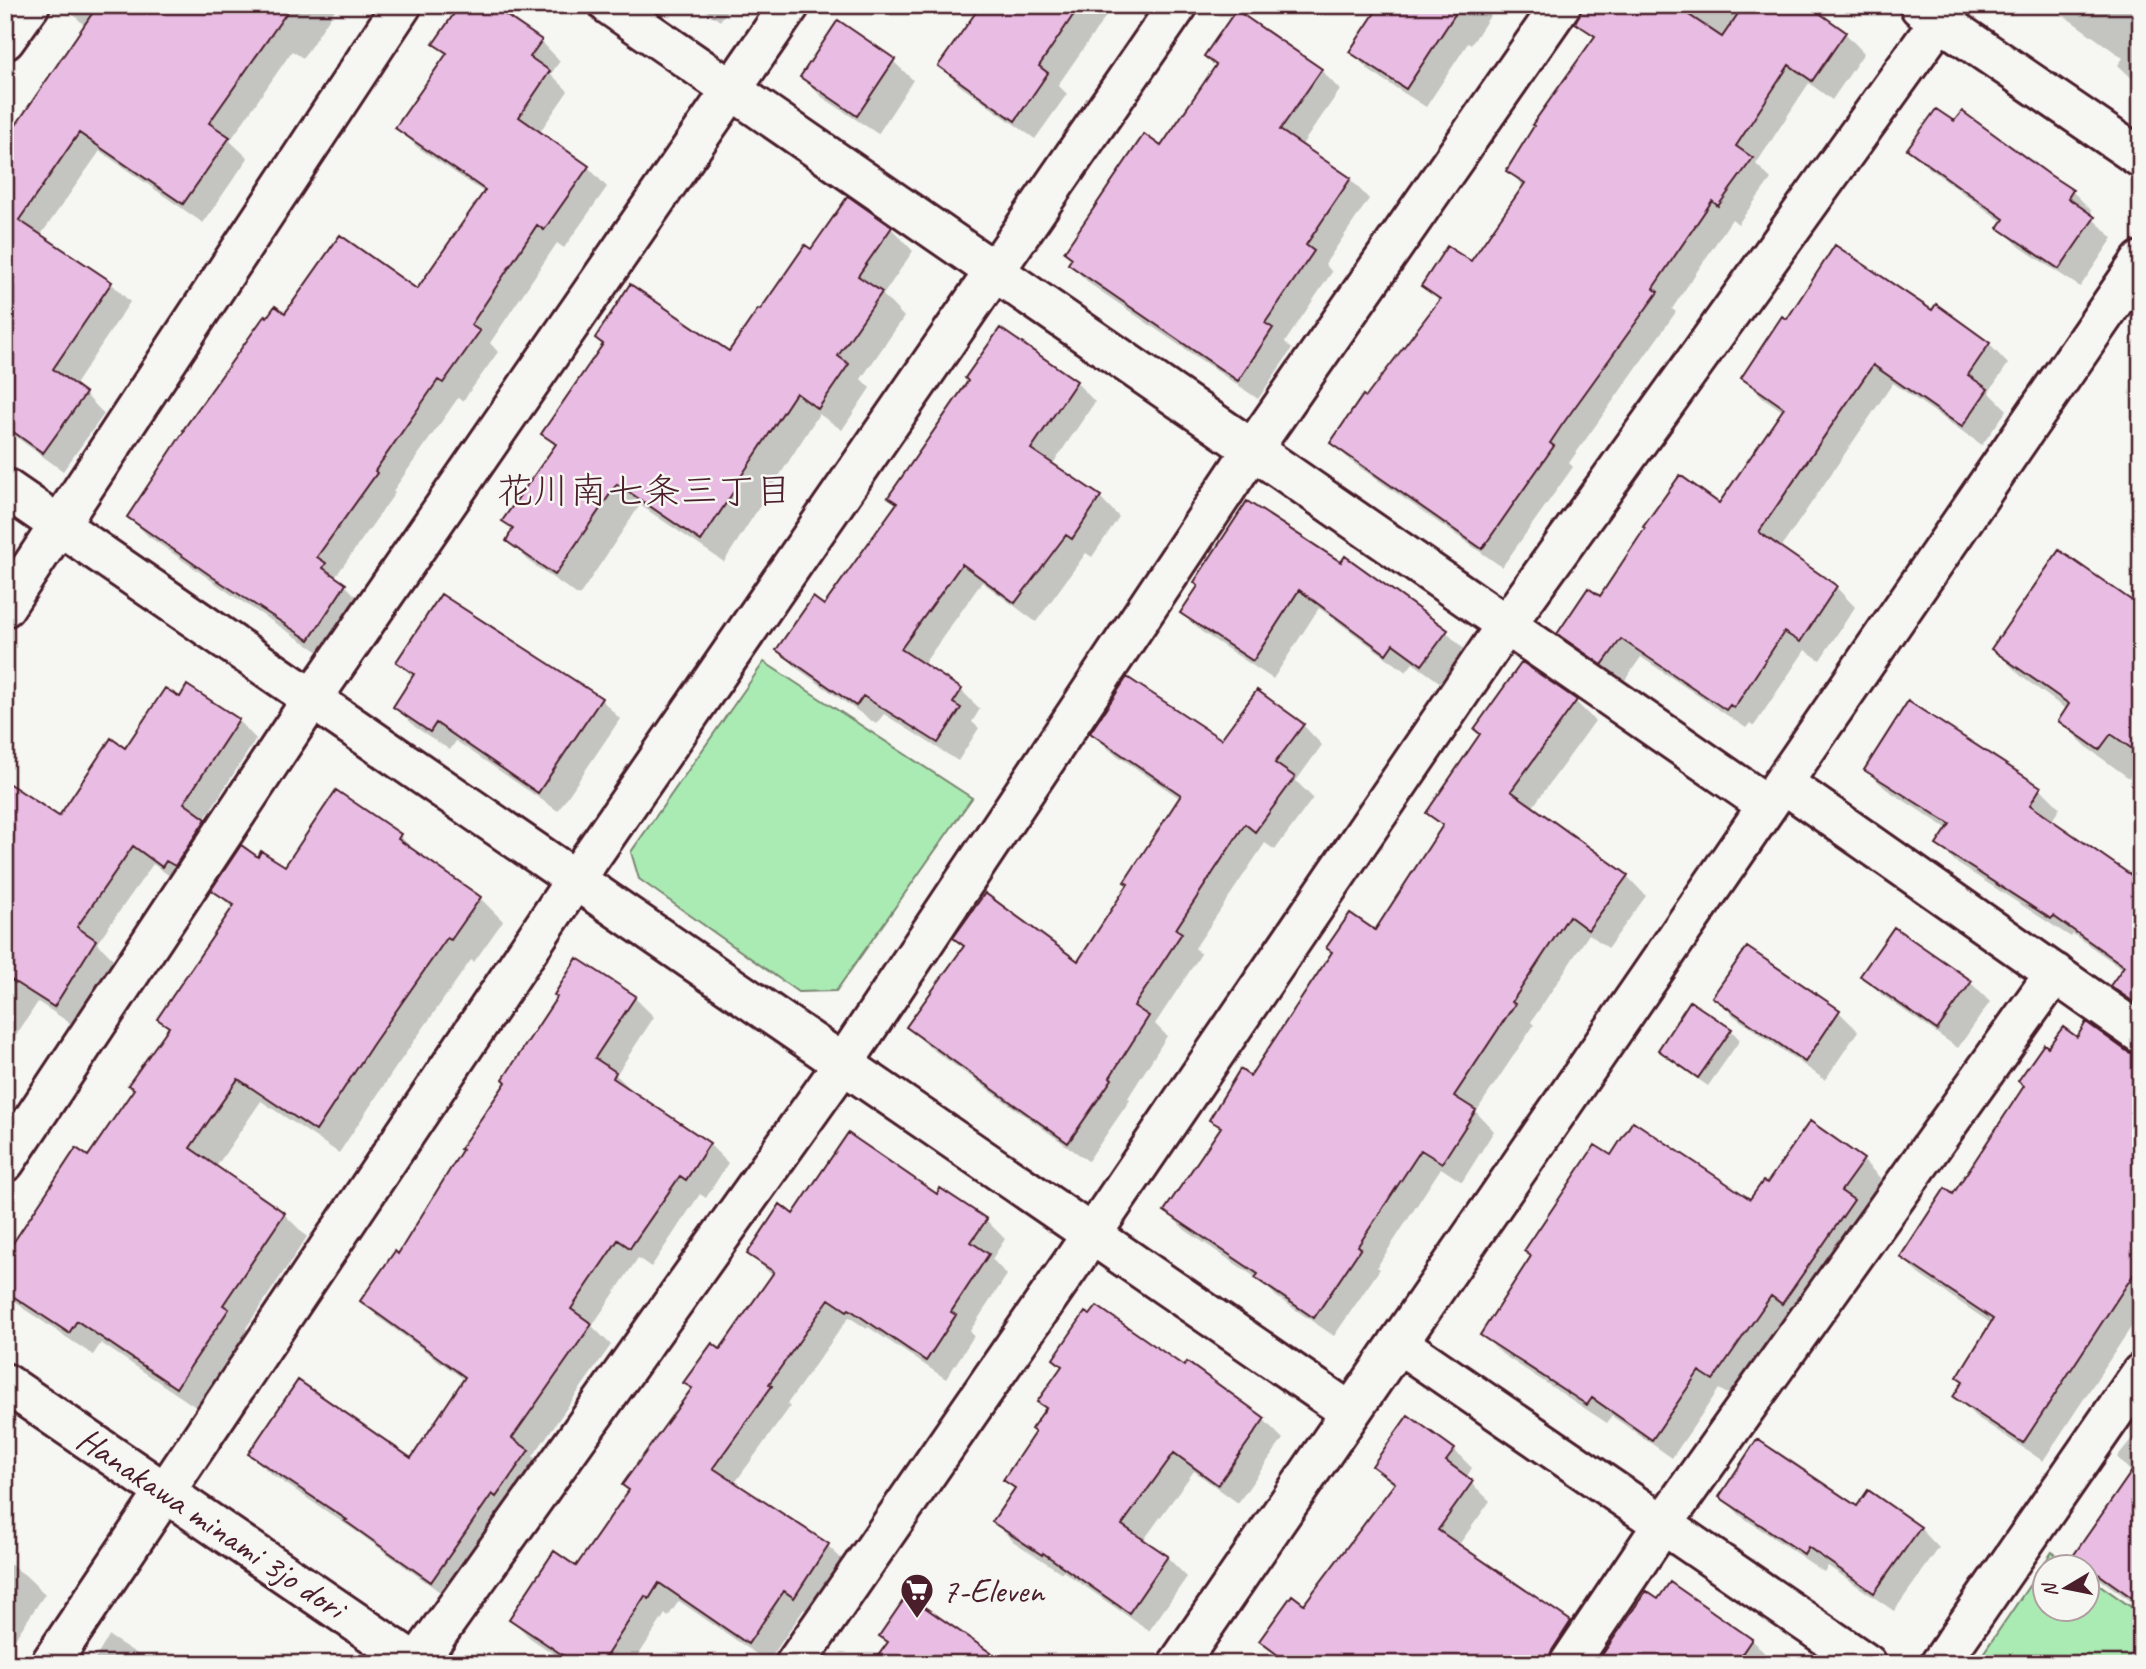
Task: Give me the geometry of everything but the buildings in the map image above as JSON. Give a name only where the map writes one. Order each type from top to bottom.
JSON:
[{"type":"street","points":[[5,40],[30,5]]},
{"type":"street","points":[[5,607],[402,5]]},
{"type":"street","points":[[609,5],[1506,625],[2055,973],[2141,1034]]},
{"type":"street","points":[[5,1163],[312,699],[790,5]]},
{"type":"street","points":[[50,1664],[575,880],[1178,5]]},
{"type":"street","points":[[416,1664],[843,1064],[1252,450],[1561,5]]},
{"type":"street","points":[[795,1664],[1092,1234],[1506,625],[1936,10],[2141,158]]},
{"type":"street","points":[[1187,1660],[1350,1412],[2141,261]]},
{"type":"street","points":[[5,488],[1350,1412]]},
{"type":"street","points":[[1569,1664],[1663,1524],[2055,973]]},
{"type":"street","points":[[1398,1343],[1867,1664]]},
{"type":"street","points":[[1940,1664],[2141,1373]]},
{"type":"street","name":"Hanakawa minami 3jo dori","points":[[5,1383],[416,1664]]},
{"type":"green space","points":[[764,662],[972,798],[836,991],[798,992],[639,879],[631,852]]},
{"type":"green space","points":[[2030,1584],[2030,1624],[2100,1624],[2100,1585],[2141,1614],[2141,1664],[1976,1664]]},
{"type":"place","name":"7-Eleven","points":[[917,1620]]},
{"type":"district","name":"花川南七条三丁目","points":[[644,490]]}]
